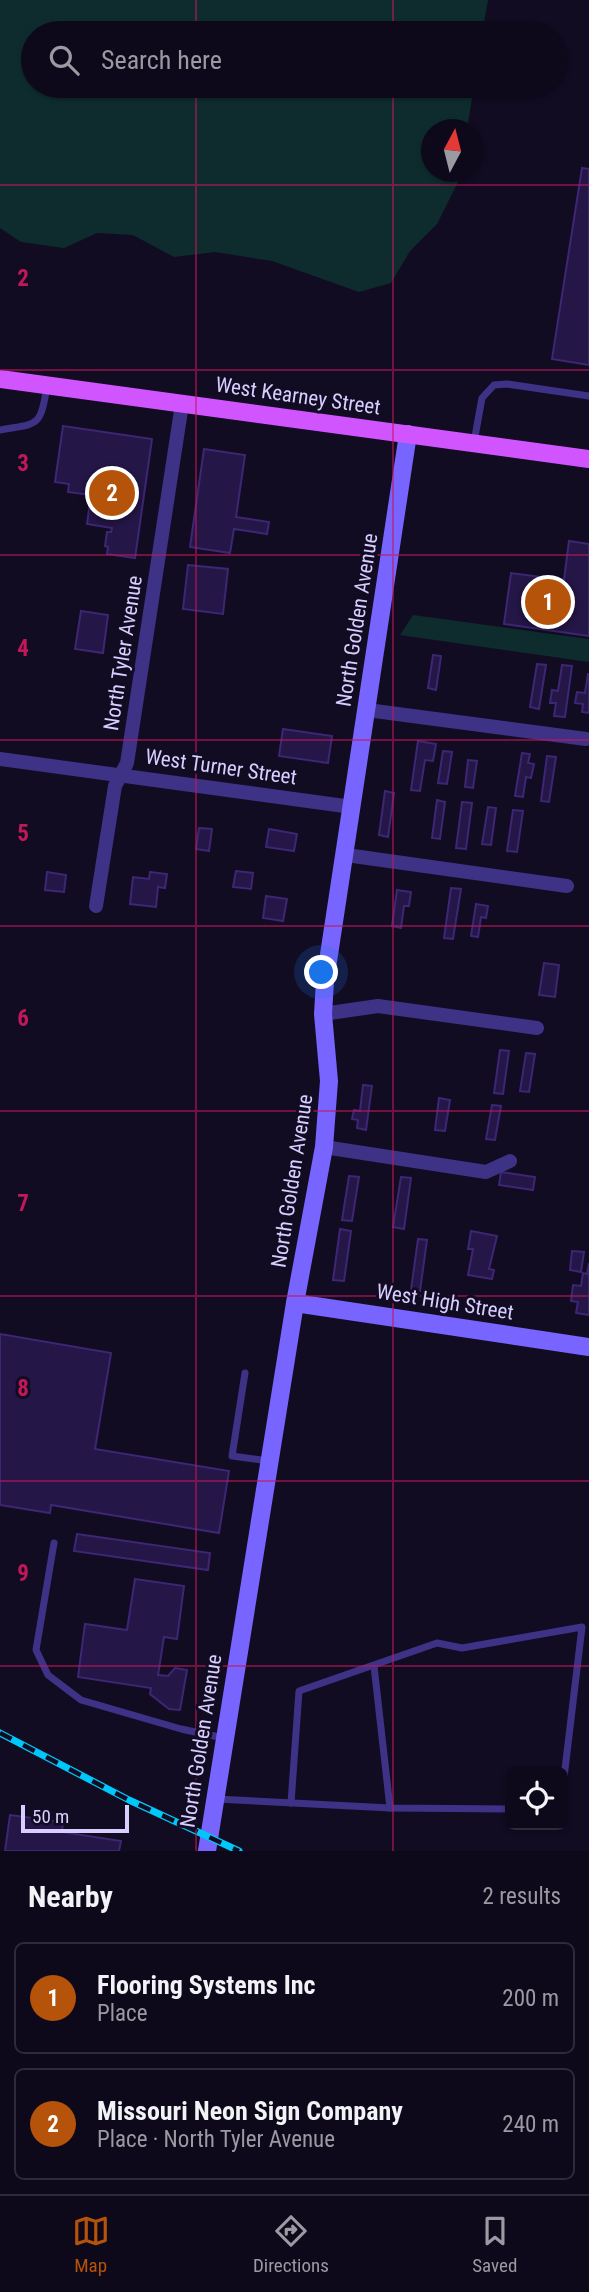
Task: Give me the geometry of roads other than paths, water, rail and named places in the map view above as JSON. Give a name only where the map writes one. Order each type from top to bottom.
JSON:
[{"type":"main road","name":"West Kearney Street","points":[[0,379],[589,458]]},
{"type":"street","name":"North Tyler Avenue","points":[[96,906],[115,786],[127,763],[182,404]]},
{"type":"street","name":"North Golden Avenue","points":[[209,1850],[269,1461],[324,1147],[329,1081],[323,1014],[325,981],[408,434]]},
{"type":"street","points":[[366,710],[586,739]]},
{"type":"street","name":"West Turner Street","points":[[0,759],[352,807]]},
{"type":"street","points":[[346,855],[567,886]]},
{"type":"street","points":[[323,1014],[378,1006],[537,1028]]},
{"type":"street","points":[[324,1147],[486,1172],[510,1161]]},
{"type":"street","name":"West High Street","points":[[295,1303],[589,1347]]},
{"type":"lane","points":[[474,443],[482,398],[494,385],[507,384],[589,396]]},
{"type":"lane","points":[[0,430],[32,426],[41,417],[47,386]]},
{"type":"lane","points":[[246,1373],[232,1455],[269,1461]]},
{"type":"lane","points":[[54,1543],[36,1650],[48,1675],[81,1700],[181,1729],[225,1738]]},
{"type":"lane","points":[[291,1803],[299,1690],[437,1643],[462,1648],[582,1627],[565,1767]]},
{"type":"lane","points":[[374,1666],[390,1808]]},
{"type":"lane","points":[[215,1799],[390,1808],[505,1809]]},
{"type":"railway","points":[[0,1733],[129,1800],[239,1851]]},
{"type":"place","name":"Missouri Neon Sign Company","points":[[112,493]]},
{"type":"place","name":"Flooring Systems Inc","points":[[548,602]]}]
